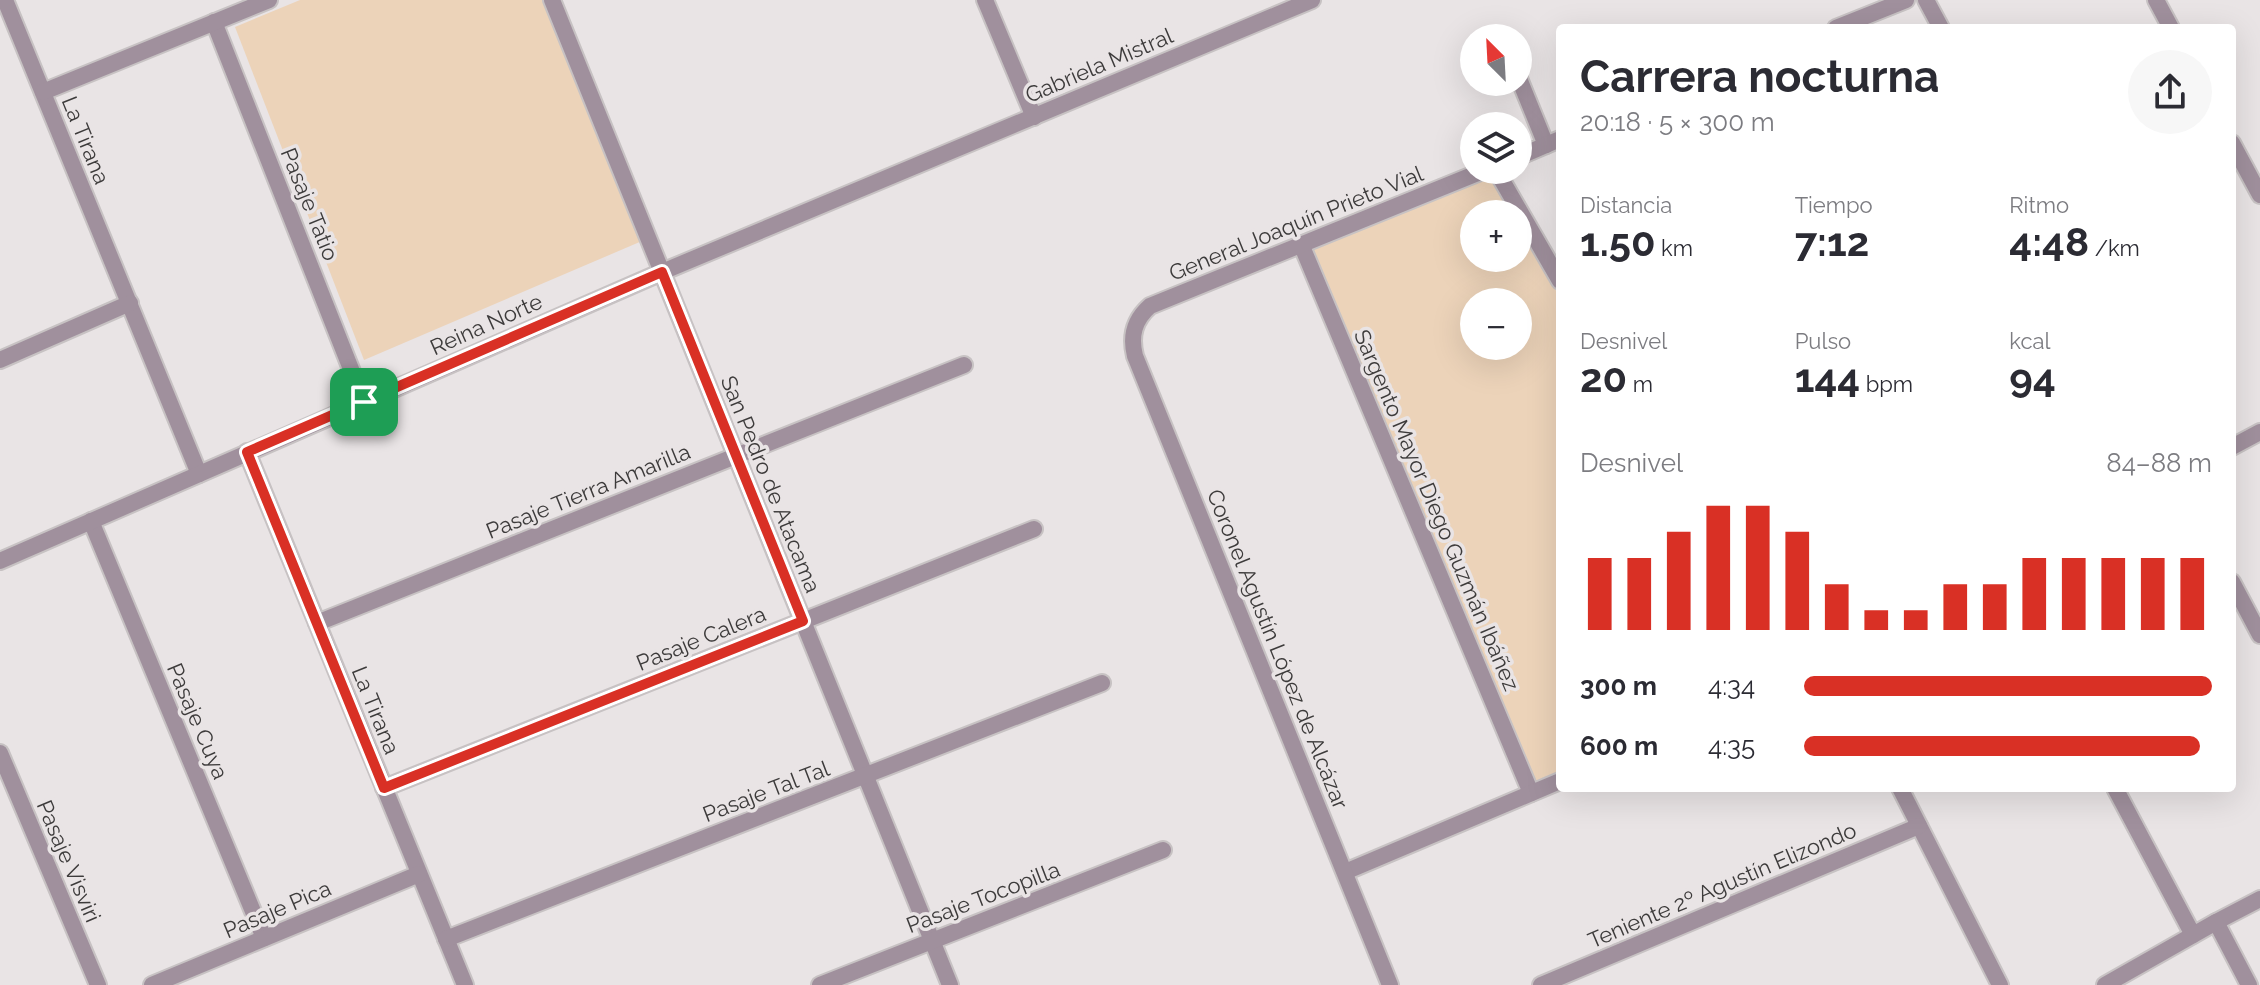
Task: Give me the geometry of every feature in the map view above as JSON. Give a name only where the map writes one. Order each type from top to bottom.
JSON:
[{"type":"street","name":"La Tirana","points":[[5,0],[199,474]]},
{"type":"street","points":[[43,92],[269,0]]},
{"type":"street","name":"San Pedro de Atacama","points":[[552,0],[950,985]]},
{"type":"street","points":[[985,0],[1034,117]]},
{"type":"street","name":"Gabriela Mistral","points":[[903,171],[1312,0]]},
{"type":"street","points":[[1846,24],[1906,0]]},
{"type":"street","points":[[1926,0],[1939,24]]},
{"type":"street","points":[[2156,0],[2169,24]]},
{"type":"street","name":"Pasaje Tatio","points":[[214,22],[364,402]]},
{"type":"street","points":[[1529,96],[1553,142],[1532,151]]},
{"type":"street","points":[[2236,150],[2260,195]]},
{"type":"street","name":"Reina Norte","points":[[0,561],[662,272],[903,171]]},
{"type":"street","name":"General Joaquín Prieto Vial","points":[[1134,329],[1150,306],[1460,180]]},
{"type":"street","points":[[1504,184],[1556,274]]},
{"type":"street","name":"Sargento Mayor Diego Guzmán Ibáñez","points":[[1301,244],[1531,793]]},
{"type":"street","points":[[0,360],[130,303]]},
{"type":"street","name":"Coronel Agustín López de Alcázar","points":[[1134,329],[1135,356],[1390,985]]},
{"type":"street","name":"Pasaje Tierra Amarilla","points":[[317,623],[964,365]]},
{"type":"street","points":[[2236,445],[2260,432]]},
{"type":"street","name":"La Tirana","points":[[247,452],[465,985]]},
{"type":"street","name":"Pasaje Cuya","points":[[91,521],[264,938]]},
{"type":"street","name":"Pasaje Calera","points":[[384,788],[1034,529]]},
{"type":"street","points":[[2236,590],[2260,635]]},
{"type":"street","name":"Pasaje Tal Tal","points":[[446,939],[1102,683]]},
{"type":"street","name":"Pasaje Visviri","points":[[0,753],[98,985]]},
{"type":"street","points":[[1345,872],[1556,783]]},
{"type":"street","points":[[1902,792],[2000,985]]},
{"type":"street","points":[[2117,792],[2193,935]]},
{"type":"street","name":"Teniente 2º Agustín Elizondo","points":[[1541,985],[1919,826]]},
{"type":"street","name":"Pasaje Tocopilla","points":[[820,985],[1163,850]]},
{"type":"street","name":"Pasaje Pica","points":[[152,985],[419,874]]},
{"type":"street","points":[[2105,985],[2260,899]]},
{"type":"street","points":[[2216,922],[2249,985]]},
{"type":"shaded area","points":[[300,0],[542,0],[642,241],[364,360],[235,27]]},
{"type":"shaded area","points":[[1464,184],[1497,184],[1506,200],[1460,200],[1460,272],[1532,272],[1532,247],[1556,291],[1556,777],[1534,786],[1309,247]]},
{"type":"route","points":[[662,272],[803,621],[384,788],[247,452],[364,402],[662,272]]}]
